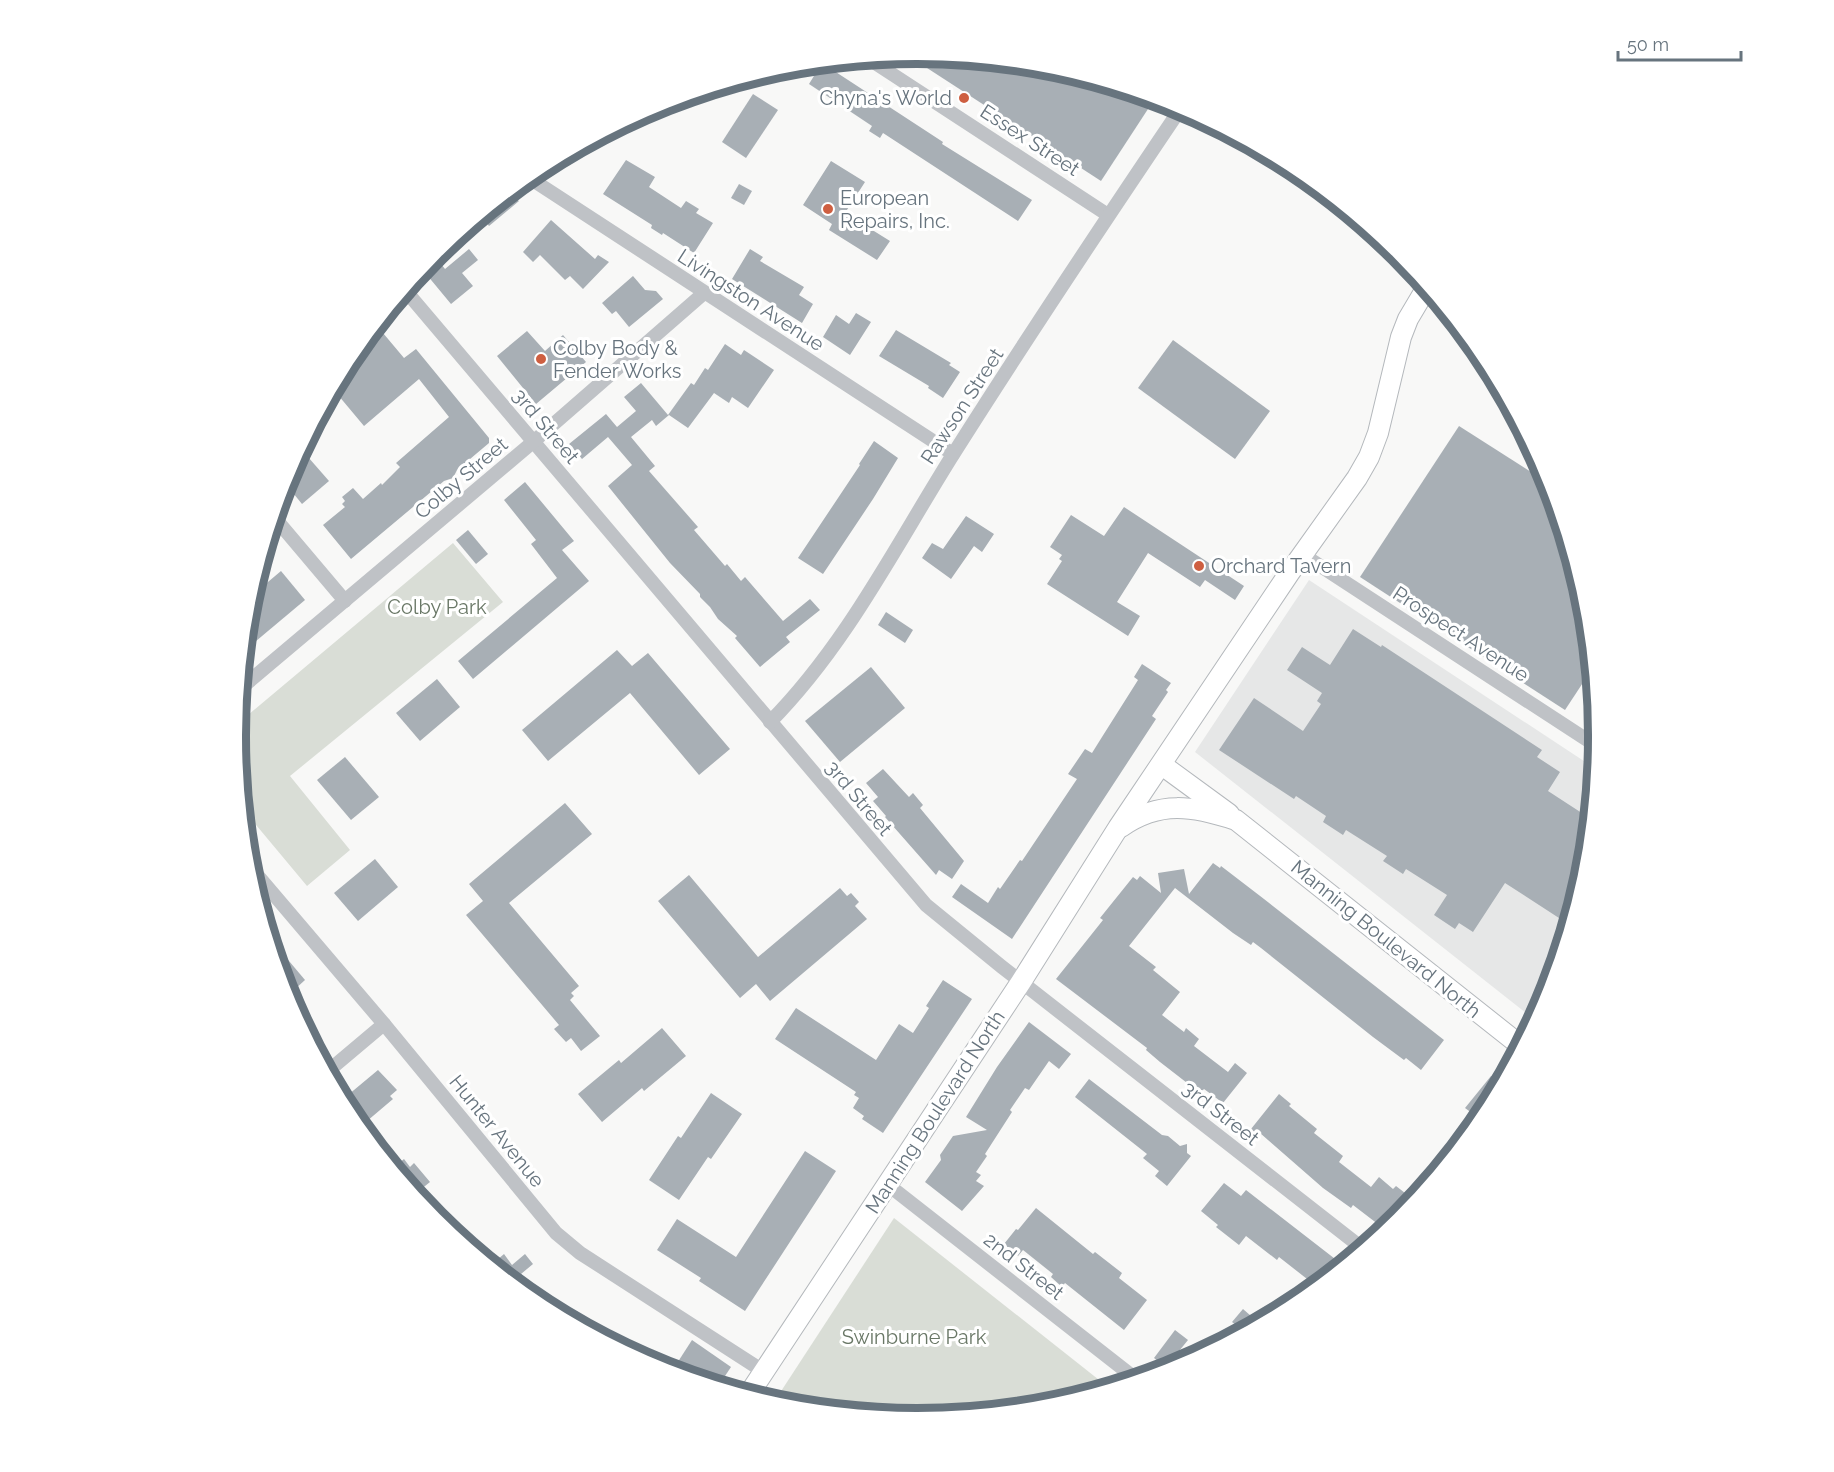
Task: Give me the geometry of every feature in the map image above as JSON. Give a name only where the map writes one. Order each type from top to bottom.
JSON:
[{"type":"street","name":"Essex Street","points":[[879,66],[1108,215]]},
{"type":"street","name":"Rawson Street","points":[[770,722],[811,678],[851,622],[953,454],[1108,215],[1175,117]]},
{"type":"street","name":"Livingston Avenue","points":[[537,183],[953,454]]},
{"type":"street","name":"Colby Street","points":[[248,681],[533,442],[704,293]]},
{"type":"street","name":"Manning Boulevard North","points":[[752,1387],[1118,828],[1302,554],[1357,478],[1369,457],[1378,433],[1401,337],[1423,294]]},
{"type":"street","name":"3rd Street","points":[[410,296],[919,898],[939,917],[1357,1244]]},
{"type":"street","points":[[280,524],[345,601]]},
{"type":"street","name":"Prospect Avenue","points":[[1302,554],[1588,740]]},
{"type":"street","points":[[1162,765],[1236,820]]},
{"type":"street","name":"Manning Boulevard North","points":[[1118,828],[1158,809],[1174,807],[1236,820],[1515,1041]]},
{"type":"street","name":"Hunter Avenue","points":[[261,878],[556,1233],[580,1252],[763,1371]]},
{"type":"street","points":[[333,1067],[384,1024]]},
{"type":"street","name":"2nd Street","points":[[887,1184],[1129,1373]]},
{"type":"shaded area","points":[[1309,580],[1587,763],[1583,824],[1566,910],[1553,952],[1528,1014],[1195,752]]},
{"type":"green space","name":"Colby Park","points":[[453,543],[503,602],[290,776],[350,850],[307,886],[250,818],[246,717]]},
{"type":"green space","name":"Swinburne Park","points":[[894,1218],[1101,1382],[1048,1395],[1005,1402],[917,1408],[829,1402],[780,1393]]},
{"type":"building","points":[[921,64],[1005,70],[1048,77],[1137,101],[1148,109],[1101,181]]},
{"type":"building","points":[[832,70],[943,142],[942,144],[1032,200],[1018,221],[883,133],[880,138],[869,131],[872,126],[809,84],[816,72]]},
{"type":"building","points":[[753,94],[778,110],[746,158],[722,142]]},
{"type":"building","points":[[626,160],[655,177],[649,187],[681,208],[686,201],[699,209],[696,213],[713,223],[694,253],[651,228],[652,225],[603,194]]},
{"type":"building","name":"European Repairs, Inc.","points":[[831,161],[865,182],[845,213],[890,241],[877,260],[829,230],[832,224],[803,205]]},
{"type":"building","points":[[739,184],[752,191],[744,205],[731,198]]},
{"type":"building","points":[[515,198],[519,201],[489,226],[485,222]]},
{"type":"building","points":[[551,220],[595,259],[598,255],[609,262],[583,289],[570,276],[565,280],[540,255],[533,262],[523,252]]},
{"type":"building","points":[[469,249],[478,260],[462,273],[473,286],[451,304],[428,276],[440,263],[445,269]]},
{"type":"building","points":[[750,249],[763,257],[760,261],[804,287],[799,295],[813,304],[802,323],[732,279]]},
{"type":"building","points":[[633,276],[645,290],[656,291],[663,299],[629,327],[616,311],[612,314],[602,303]]},
{"type":"building","points":[[856,313],[871,322],[850,355],[823,337],[836,315],[849,324]]},
{"type":"building","points":[[896,330],[951,363],[949,365],[960,372],[943,398],[928,388],[929,386],[879,356]]},
{"type":"building","name":"Colby Body & Fender Works","points":[[527,331],[545,351],[563,335],[586,362],[536,404],[497,356]]},
{"type":"building","points":[[383,333],[404,358],[416,349],[489,438],[489,443],[457,470],[453,478],[444,481],[351,559],[323,525],[345,507],[342,504],[345,501],[342,497],[353,488],[363,499],[381,483],[382,485],[400,467],[396,463],[449,417],[419,379],[364,426],[338,395],[375,339]]},
{"type":"building","points":[[1173,340],[1270,411],[1235,459],[1138,388]]},
{"type":"building","points":[[725,344],[741,355],[744,350],[774,370],[748,408],[732,397],[729,403],[714,393],[688,428],[669,415],[656,426],[652,420],[631,437],[655,466],[649,471],[698,527],[694,530],[741,581],[745,577],[783,621],[810,599],[820,610],[786,637],[790,642],[760,667],[735,638],[737,636],[718,619],[700,594],[670,563],[608,486],[632,465],[608,437],[582,459],[569,444],[606,414],[617,427],[636,411],[624,397],[641,383],[668,415],[691,383],[694,385],[705,368],[708,370]]},
{"type":"building","points":[[1459,426],[1535,474],[1566,562],[1576,605],[1586,678],[1565,710],[1360,577]]},
{"type":"building","points":[[874,441],[898,458],[823,574],[798,558]]},
{"type":"building","points":[[307,456],[329,481],[302,504],[292,492]]},
{"type":"building","points":[[525,482],[574,541],[562,550],[589,581],[473,679],[458,661],[557,578],[531,544],[536,540],[504,500]]},
{"type":"building","points":[[1124,507],[1244,586],[1235,600],[1205,580],[1200,587],[1148,553],[1117,602],[1140,616],[1128,636],[1047,584],[1062,561],[1059,559],[1062,555],[1050,547],[1071,515],[1104,536]]},
{"type":"building","points":[[966,516],[994,534],[982,552],[974,546],[951,579],[922,558],[932,543],[943,549]]},
{"type":"building","points":[[468,530],[488,554],[476,564],[456,540]]},
{"type":"building","points":[[281,571],[305,600],[252,645],[258,605],[262,587]]},
{"type":"building","points":[[886,612],[913,630],[905,643],[878,625]]},
{"type":"building","points":[[1353,629],[1381,647],[1382,645],[1542,750],[1537,757],[1560,772],[1548,791],[1584,814],[1576,867],[1567,906],[1559,918],[1505,883],[1473,932],[1459,923],[1455,929],[1434,915],[1447,895],[1406,869],[1403,874],[1383,861],[1387,856],[1346,830],[1343,835],[1323,822],[1326,816],[1296,796],[1294,799],[1219,750],[1254,698],[1303,731],[1321,704],[1317,701],[1322,693],[1287,670],[1302,647],[1330,665]]},
{"type":"building","points":[[617,650],[632,666],[648,653],[730,749],[699,775],[630,693],[548,761],[522,730]]},
{"type":"building","points":[[1142,664],[1171,683],[1166,690],[1168,692],[1152,716],[1156,719],[1012,939],[952,897],[961,884],[988,903],[998,887],[1000,889],[1020,860],[1022,861],[1077,779],[1068,774],[1085,749],[1092,753],[1138,680],[1134,677]]},
{"type":"building","points":[[871,667],[905,708],[840,762],[805,721]]},
{"type":"building","points":[[437,679],[460,707],[420,741],[396,713]]},
{"type":"building","points":[[345,757],[379,797],[351,820],[317,780]]},
{"type":"building","points":[[883,769],[909,797],[913,793],[923,805],[920,808],[964,861],[952,879],[939,870],[936,875],[873,801],[878,797],[866,783]]},
{"type":"building","points":[[565,803],[592,834],[509,903],[579,986],[571,993],[574,996],[570,1000],[600,1036],[581,1051],[571,1038],[566,1042],[554,1029],[559,1025],[466,915],[483,901],[469,884]]},
{"type":"building","points":[[375,859],[398,887],[358,921],[334,893]]},
{"type":"building","points":[[1213,863],[1220,868],[1221,866],[1444,1040],[1421,1070],[1373,1037],[1253,942],[1251,945],[1233,933],[1175,888],[1129,946],[1156,967],[1153,970],[1180,992],[1162,1015],[1184,1032],[1186,1028],[1199,1039],[1194,1046],[1228,1072],[1235,1063],[1247,1073],[1223,1103],[1204,1089],[1200,1093],[1160,1062],[1146,1050],[1147,1048],[1056,979],[1103,920],[1100,918],[1133,877],[1137,880],[1140,876],[1161,893],[1158,873],[1184,869],[1189,894]]},
{"type":"building","points":[[689,875],[758,957],[840,888],[847,896],[851,893],[859,902],[855,906],[867,919],[770,1001],[756,984],[740,998],[658,901]]},
{"type":"building","points":[[281,951],[305,980],[295,989]]},
{"type":"building","points":[[943,980],[972,999],[883,1133],[862,1119],[864,1116],[853,1108],[859,1098],[854,1095],[856,1092],[775,1039],[796,1008],[876,1060],[899,1024],[913,1033],[929,1008],[926,1006]]},
{"type":"building","points":[[1029,1022],[1071,1054],[1059,1069],[1049,1061],[1029,1090],[1025,1088],[1010,1110],[1012,1112],[976,1172],[981,1175],[976,1181],[984,1186],[962,1211],[925,1182],[941,1160],[940,1155],[953,1136],[987,1130],[966,1117]]},
{"type":"building","points":[[662,1028],[686,1056],[644,1091],[642,1088],[602,1122],[578,1094],[619,1060],[621,1063]]},
{"type":"building","points":[[378,1070],[397,1090],[390,1096],[393,1099],[367,1121],[349,1094]]},
{"type":"building","points":[[1491,1076],[1495,1079],[1472,1113],[1465,1108]]},
{"type":"building","points":[[1089,1079],[1162,1135],[1168,1136],[1180,1146],[1187,1144],[1187,1153],[1191,1156],[1167,1186],[1155,1176],[1159,1171],[1143,1158],[1147,1154],[1075,1097]]},
{"type":"building","points":[[711,1093],[742,1114],[711,1159],[708,1157],[679,1200],[649,1180],[678,1136],[681,1138]]},
{"type":"building","points":[[1279,1094],[1291,1104],[1289,1106],[1317,1129],[1314,1133],[1343,1156],[1339,1162],[1371,1187],[1379,1177],[1393,1189],[1396,1186],[1407,1195],[1378,1224],[1353,1205],[1351,1208],[1323,1188],[1260,1133],[1247,1134]]},
{"type":"building","points":[[805,1151],[836,1171],[745,1311],[699,1281],[701,1278],[657,1250],[677,1219],[736,1257]]},
{"type":"building","points":[[404,1159],[410,1167],[414,1163],[430,1182],[421,1189],[399,1163]]},
{"type":"building","points":[[1224,1183],[1241,1196],[1246,1190],[1337,1260],[1309,1281],[1279,1257],[1277,1260],[1246,1236],[1239,1245],[1216,1227],[1218,1225],[1201,1211]]},
{"type":"building","points":[[1036,1208],[1093,1254],[1095,1252],[1122,1273],[1119,1278],[1147,1300],[1124,1330],[1065,1283],[1062,1287],[1051,1277],[1053,1274],[1023,1250],[1018,1256],[1004,1244]]},
{"type":"building","points":[[504,1254],[512,1265],[525,1254],[533,1264],[521,1274],[529,1284],[508,1269],[497,1260]]},
{"type":"building","points":[[1243,1309],[1253,1318],[1237,1326],[1232,1322]]},
{"type":"building","points":[[1175,1330],[1188,1340],[1176,1355],[1159,1362],[1154,1358]]},
{"type":"building","points":[[692,1340],[731,1367],[723,1379],[677,1363]]},
{"type":"place","name":"Chyna's World","points":[[964,98]]},
{"type":"place","name":"European Repairs, Inc.","points":[[828,209]]},
{"type":"place","name":"Colby Body & Fender Works","points":[[541,359]]},
{"type":"place","name":"Orchard Tavern","points":[[1199,566]]}]
